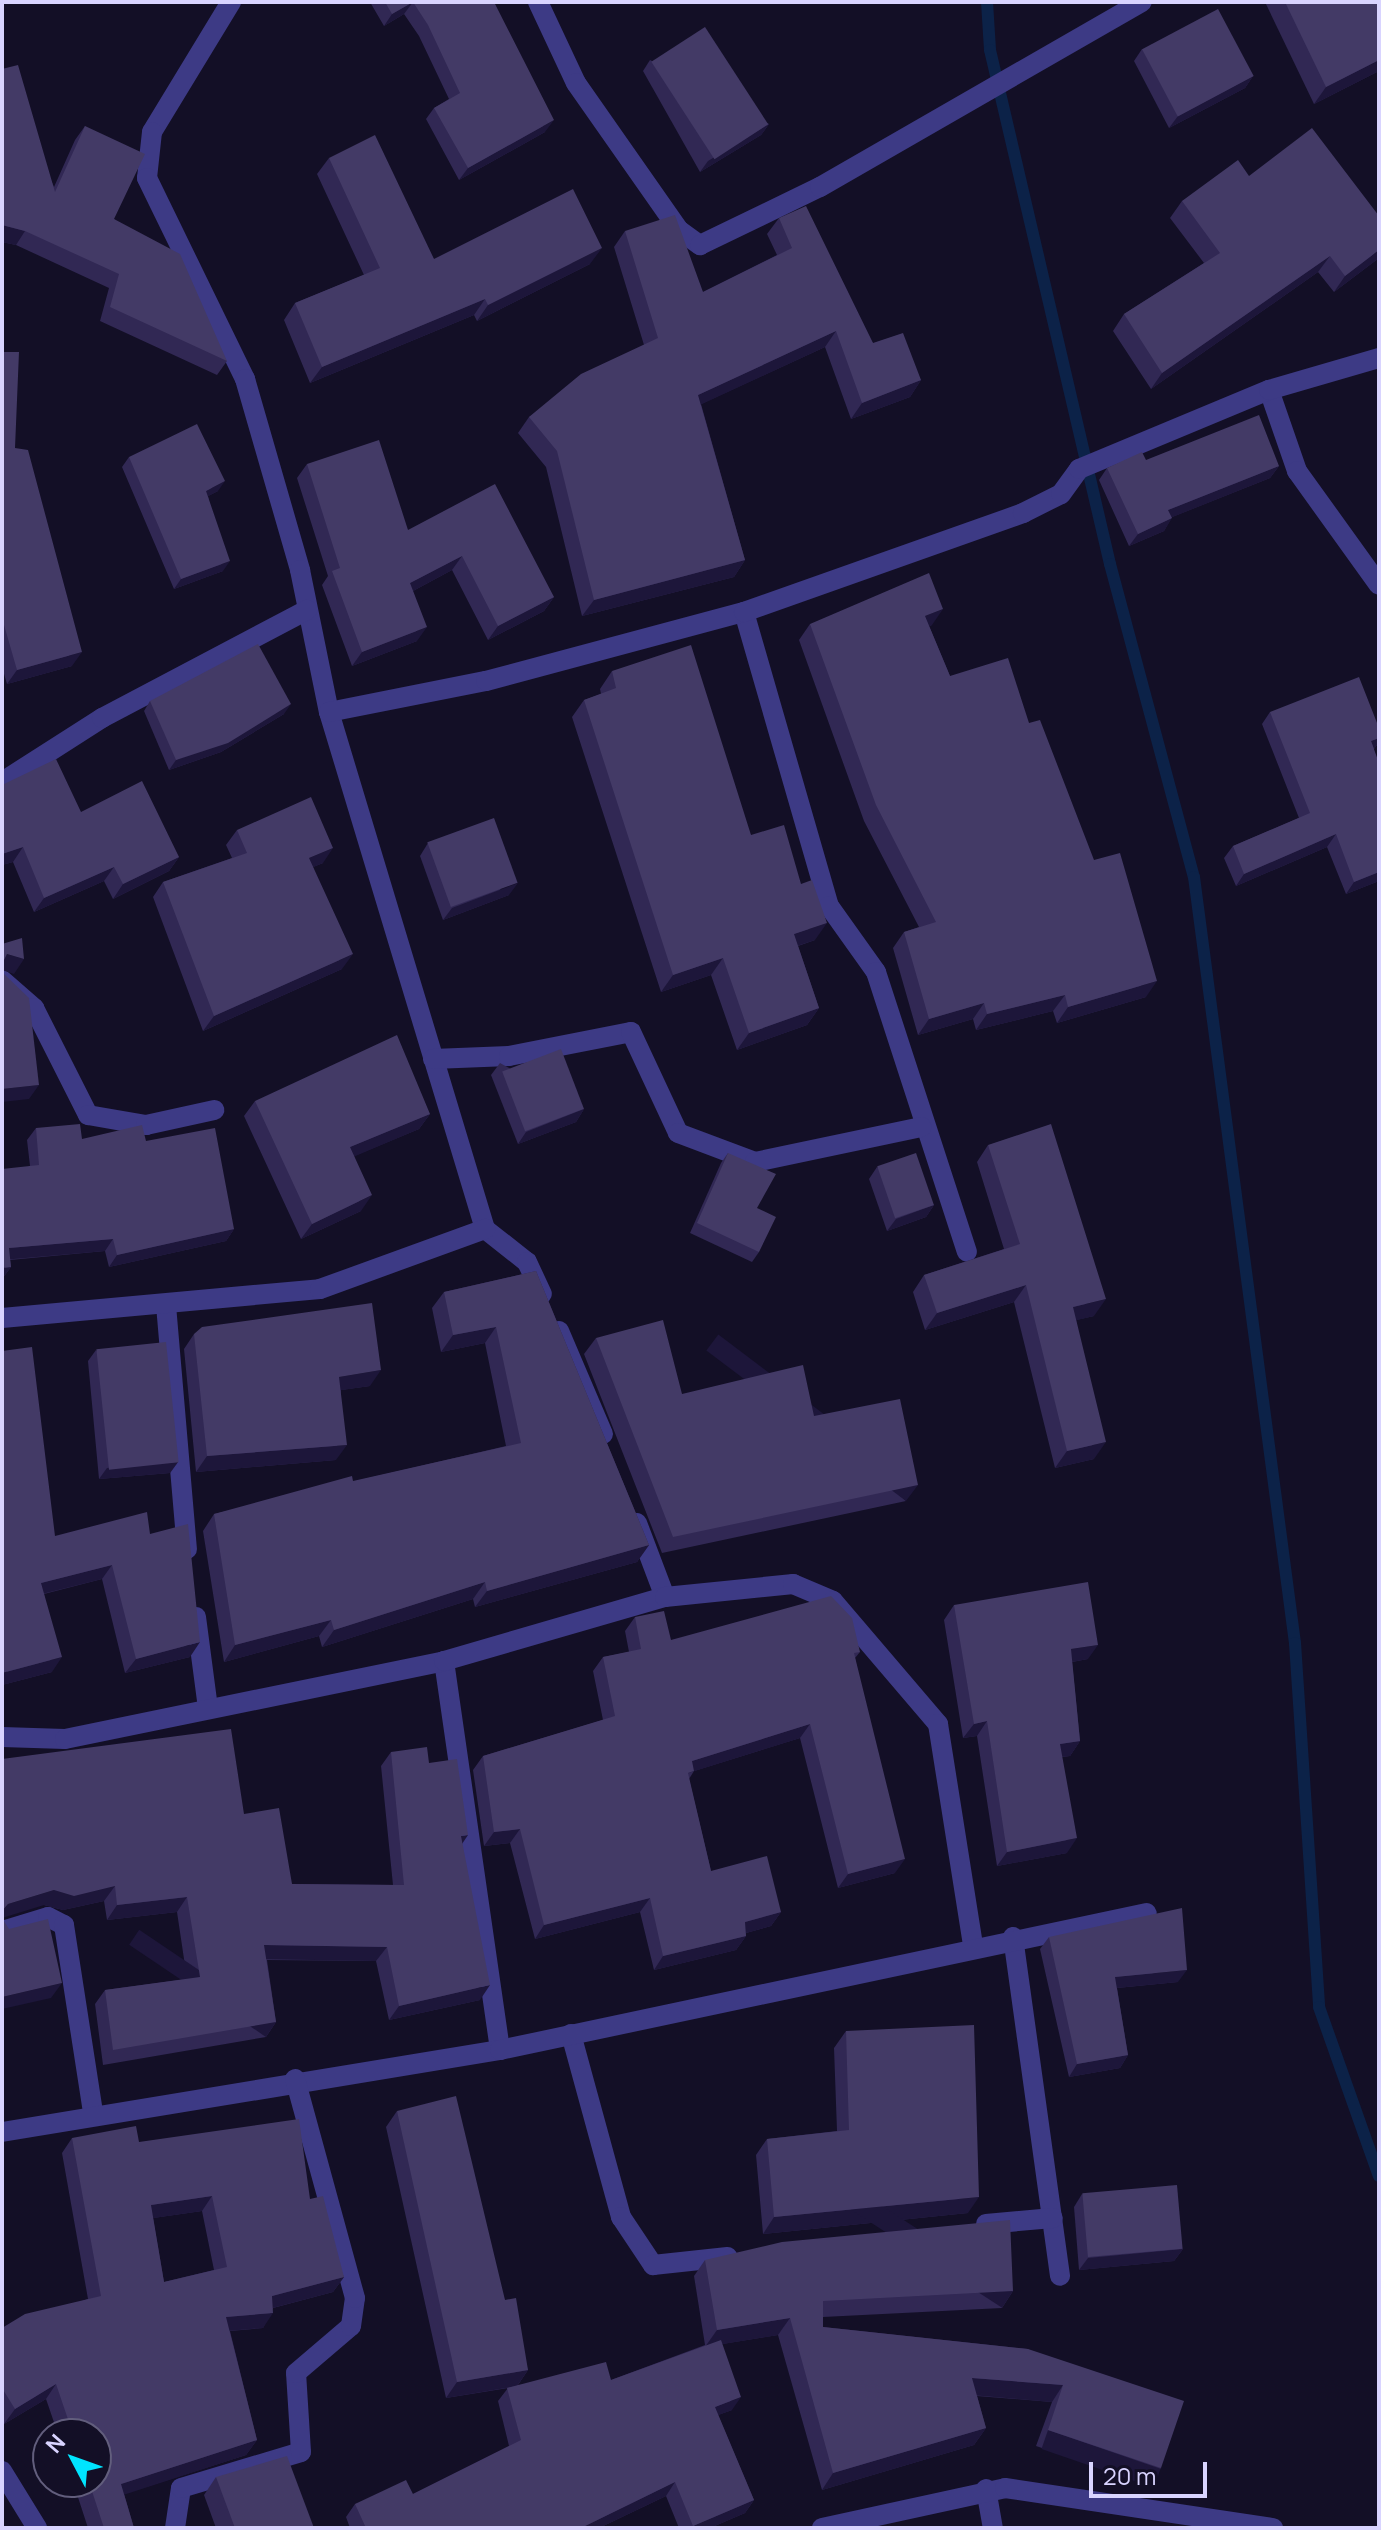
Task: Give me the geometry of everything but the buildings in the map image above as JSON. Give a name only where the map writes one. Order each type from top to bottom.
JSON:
[{"type":"street","points":[[231,2],[152,132],[147,178],[245,379],[307,610],[329,712],[485,1229],[527,1262],[611,1457]]},
{"type":"street","points":[[538,2],[576,83],[679,230],[700,245],[820,187],[1142,2]]},
{"type":"street","points":[[329,712],[486,681],[744,612],[1023,513],[1061,494],[1079,469],[1269,390],[1379,358]]},
{"type":"street","points":[[1269,390],[1282,446],[1379,585]]},
{"type":"street","points":[[2,782],[102,718],[307,610]]},
{"type":"street","points":[[744,612],[829,906],[876,972],[921,1127],[967,1252]]},
{"type":"street","points":[[2,980],[34,1008],[88,1115],[146,1125],[214,1110]]},
{"type":"street","points":[[433,1059],[509,1056],[631,1032],[678,1133],[755,1162],[921,1127]]},
{"type":"street","points":[[2,1318],[320,1289],[485,1229]]},
{"type":"street","points":[[166,1305],[189,1568]]},
{"type":"street","points":[[627,1499],[665,1597]]},
{"type":"street","points":[[2,1737],[65,1739],[444,1661],[665,1597],[793,1584],[833,1601],[876,1644],[938,1724],[973,1946]]},
{"type":"street","points":[[194,1599],[208,1708]]},
{"type":"street","points":[[444,1661],[500,2050]]},
{"type":"street","points":[[2,2132],[93,2113],[295,2079],[500,2050],[1013,1937],[1147,1913]]},
{"type":"street","points":[[2,1931],[48,1917],[64,1925],[93,2113]]},
{"type":"street","points":[[1013,1937],[1060,2276]]},
{"type":"street","points":[[571,2034],[621,2217],[653,2265],[707,2263],[753,2250]]},
{"type":"street","points":[[175,2528],[181,2488],[301,2452],[296,2373],[351,2326],[355,2298],[295,2079]]},
{"type":"street","points":[[958,2227],[1053,2218]]},
{"type":"street","points":[[2,2471],[37,2528]]},
{"type":"street","points":[[822,2528],[986,2489],[1273,2528]]},
{"type":"street","points":[[986,2489],[993,2528]]},
{"type":"waterway","points":[[987,2],[990,50],[1110,564],[1194,877],[1295,1643],[1319,2007],[1379,2176]]}]
